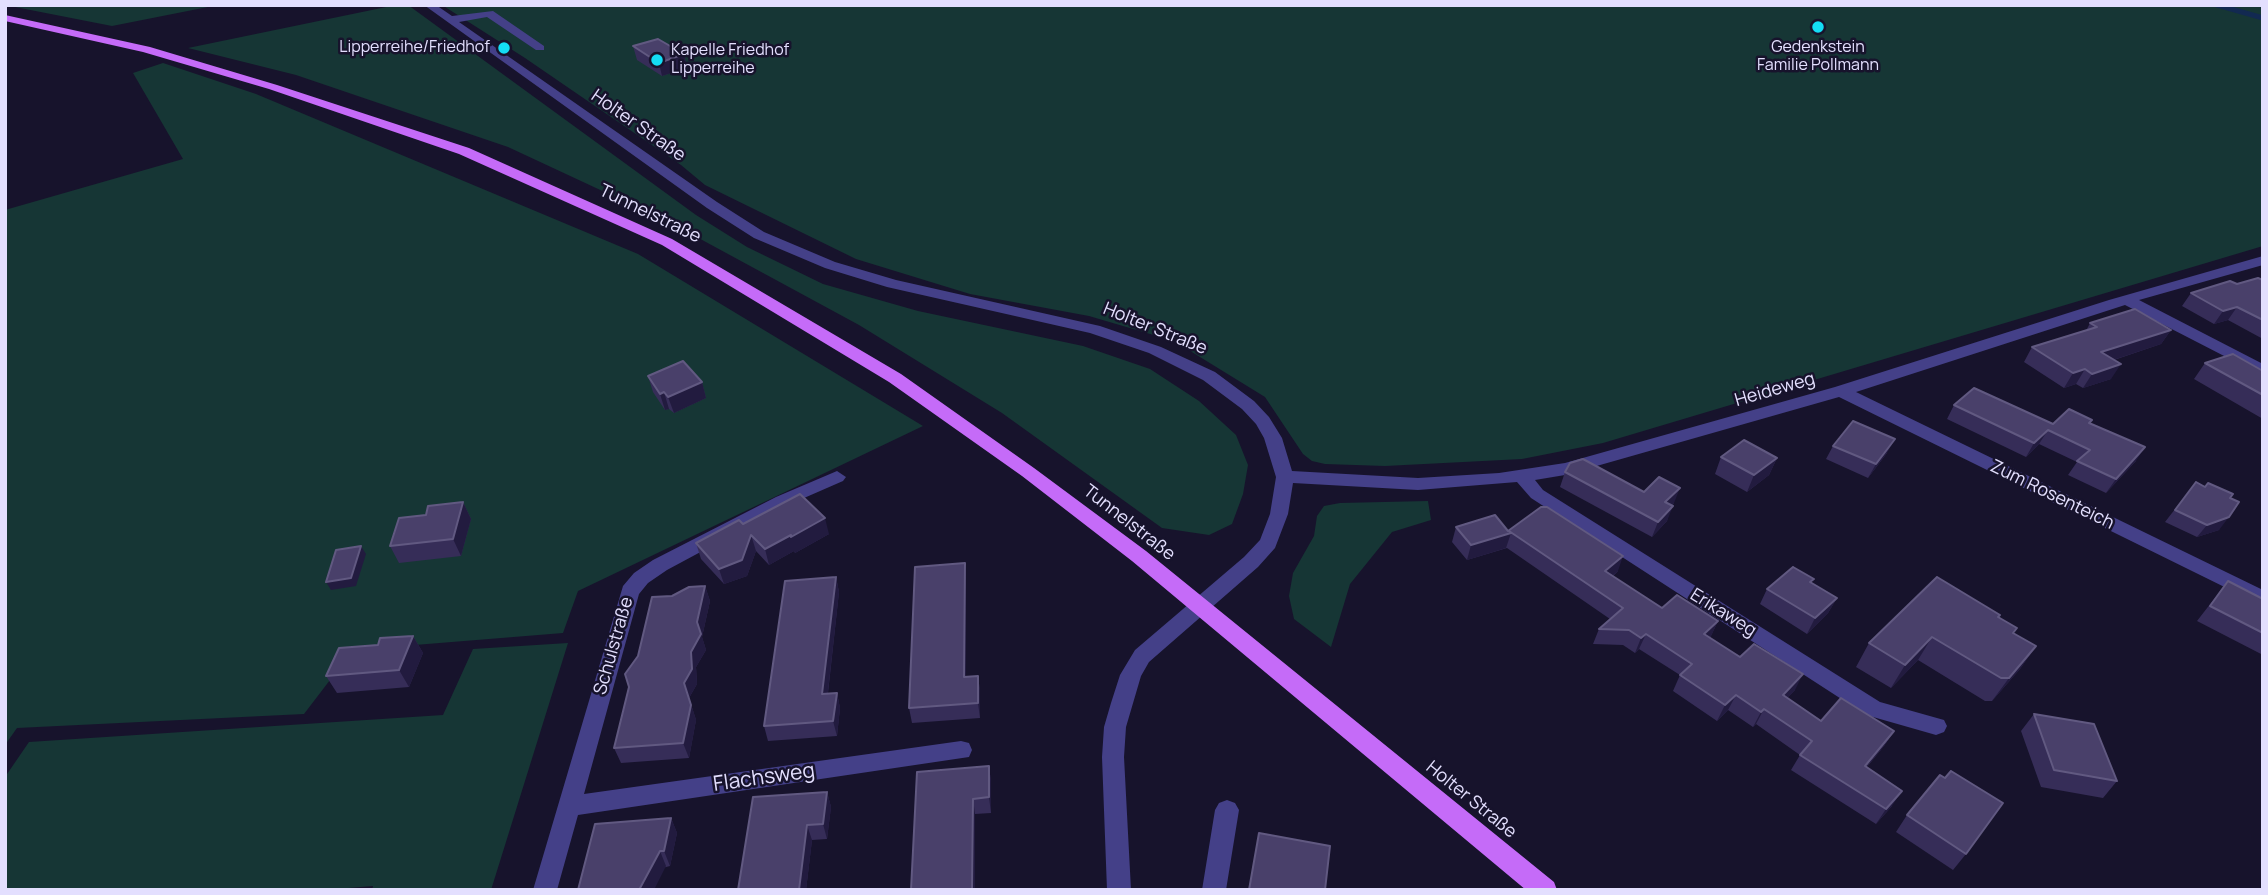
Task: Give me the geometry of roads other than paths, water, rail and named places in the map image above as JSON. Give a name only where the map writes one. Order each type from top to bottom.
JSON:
[{"type":"main road","name":"Tunnelstraße","points":[[5,18],[146,49],[274,87],[451,147],[667,242],[895,378],[1038,480],[1200,606]]},
{"type":"main road","name":"Holter Straße","points":[[1200,606],[1545,890]]},
{"type":"street","name":"Holter Straße","points":[[429,5],[712,205],[771,240],[830,265],[892,284],[1094,328],[1155,350],[1209,376],[1248,405],[1263,421],[1273,438],[1285,477],[1279,514],[1268,542],[1251,562],[1200,606]]},
{"type":"street","points":[[450,20],[489,13],[540,48]]},
{"type":"street","name":"Heideweg","points":[[1285,477],[1418,484],[1522,476],[1565,469],[1841,391],[2127,300],[2263,260]]},
{"type":"street","points":[[2127,300],[2263,370]]},
{"type":"street","name":"Zum Rosenteich","points":[[1841,391],[2263,599]]},
{"type":"street","name":"Erikaweg","points":[[1522,476],[1536,494],[1874,709],[1936,726]]},
{"type":"street","name":"Schulstraße","points":[[545,890],[630,591],[641,578],[660,565],[782,501],[836,477]]},
{"type":"street","points":[[1119,890],[1113,757],[1115,727],[1122,702],[1131,676],[1142,656],[1200,606]]},
{"type":"street","name":"Flachsweg","points":[[568,806],[961,750]]},
{"type":"street","points":[[1214,890],[1227,810]]},
{"type":"waterway","points":[[2217,5],[2263,18]]},
{"type":"place","name":"Gedenkstein Familie Pollmann","points":[[1818,27]]},
{"type":"place","name":"Lipperreihe/Friedhof","points":[[504,48]]},
{"type":"place","name":"Kapelle Friedhof Lipperreihe","points":[[657,60]]}]
